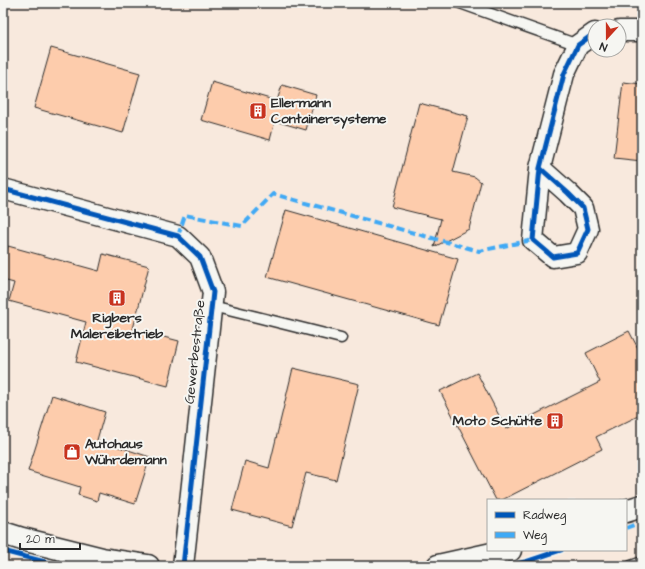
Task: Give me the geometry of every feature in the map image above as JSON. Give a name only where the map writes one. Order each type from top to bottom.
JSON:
[{"type":"street","points":[[627,31],[642,31]]},
{"type":"street","points":[[540,168],[564,74],[578,45],[587,39]]},
{"type":"street","name":"Gewerbestraße","points":[[3,189],[178,236],[200,257],[213,292],[183,566]]},
{"type":"street","points":[[627,511],[642,506]]},
{"type":"street","points":[[3,533],[102,559],[148,566]]},
{"type":"street","points":[[438,566],[506,551]]},
{"type":"lane","points":[[460,3],[485,7],[578,45]]},
{"type":"lane","points":[[212,306],[341,338]]},
{"type":"lane","points":[[631,566],[642,562]]},
{"type":"shaded area","points":[[3,3],[642,3],[642,566],[3,566]]},
{"type":"building","points":[[51,48],[140,73],[123,133],[34,108]]},
{"type":"building","name":"Ellermann Containersysteme","points":[[212,82],[277,101],[282,85],[316,95],[306,130],[275,121],[270,140],[201,120]]},
{"type":"building","points":[[623,82],[642,84],[642,161],[614,158]]},
{"type":"building","points":[[419,103],[468,116],[453,172],[475,177],[481,182],[469,229],[434,247],[441,219],[392,207]]},
{"type":"building","points":[[286,210],[458,259],[439,325],[267,277]]},
{"type":"building","name":"Rigbers Malereibetrieb","points":[[8,246],[99,271],[103,254],[149,266],[133,329],[179,341],[168,386],[76,362],[86,322],[9,301],[14,283],[3,280],[3,264]]},
{"type":"building","points":[[629,331],[642,356],[642,414],[596,437],[602,449],[504,499],[495,499],[440,391],[477,373],[506,429],[600,382],[586,353]]},
{"type":"building","points":[[293,368],[359,384],[336,480],[306,473],[292,526],[232,510],[245,461],[269,468]]},
{"type":"building","points":[[52,395],[105,412],[97,440],[150,457],[135,504],[99,493],[97,501],[78,495],[80,487],[28,471]]},
{"type":"marked path","points":[[178,236],[185,215],[242,226],[273,194],[479,251],[533,240]]},
{"type":"marked path","points":[[627,528],[642,522]]},
{"type":"cycle path","points":[[540,168],[564,74],[578,45],[587,39]]},
{"type":"cycle path","points":[[540,168],[583,208],[588,229],[577,253],[553,257],[533,240],[540,168]]},
{"type":"cycle path","points":[[3,189],[178,236],[200,257],[213,292],[183,566]]},
{"type":"cycle path","points":[[3,551],[60,566]]},
{"type":"cycle path","points":[[510,566],[558,551]]},
{"type":"place","name":"Ellermann Containersysteme","points":[[258,111]]},
{"type":"place","name":"Rigbers Malereibetrieb","points":[[117,298]]},
{"type":"place","name":"Moto Schütte","points":[[555,421]]},
{"type":"place","name":"Autohaus Wührdemann","points":[[72,452]]}]
